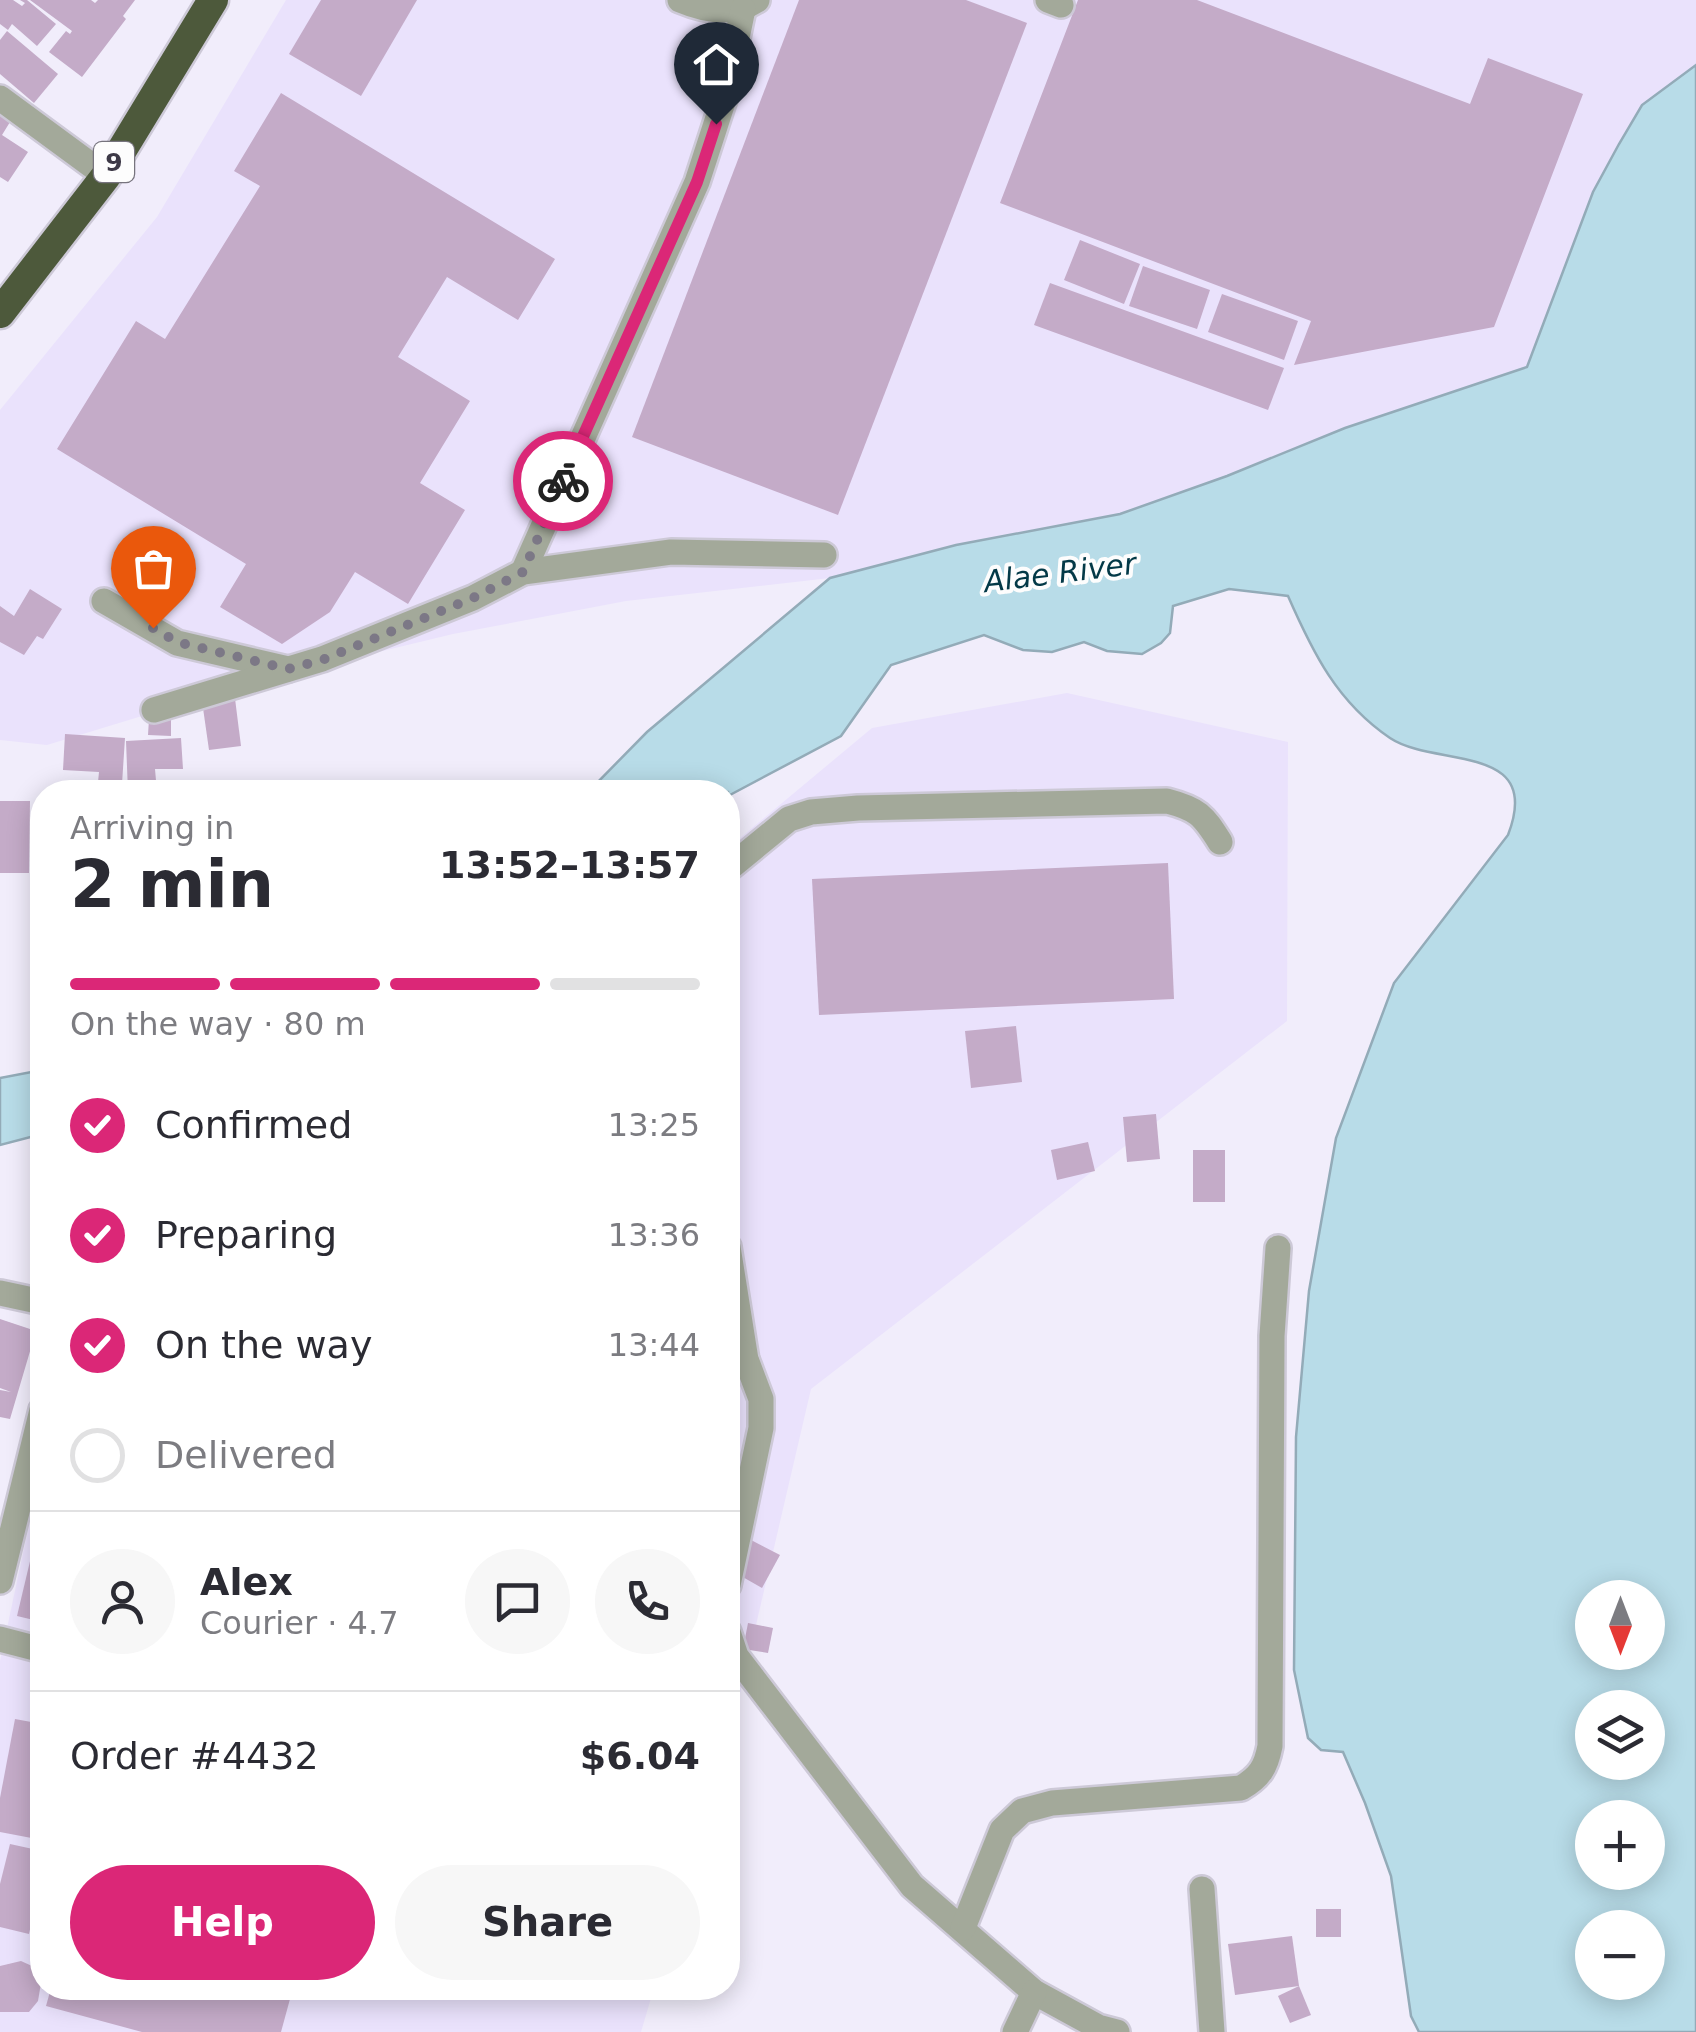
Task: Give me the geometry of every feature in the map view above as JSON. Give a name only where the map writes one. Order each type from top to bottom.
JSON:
[{"type":"highway","name":"9","points":[[0,312],[106,176],[213,0]]},
{"type":"street","points":[[523,572],[697,182],[726,96],[750,4],[718,11],[680,0]]},
{"type":"street","points":[[0,98],[106,176]]},
{"type":"street","points":[[154,710],[322,660],[473,598],[523,572],[671,552],[824,555]]},
{"type":"street","points":[[104,601],[177,642],[288,669]]},
{"type":"street","points":[[740,860],[790,820],[810,812],[858,808],[1167,802],[1192,808],[1206,820],[1220,842]]},
{"type":"street","points":[[963,1928],[1002,1830],[1022,1811],[1124,1796],[1241,1788],[1257,1779],[1267,1764],[1272,1336],[1278,1248]]},
{"type":"street","points":[[0,1294],[30,1300]]},
{"type":"street","points":[[740,1324],[746,1362],[761,1399],[761,1428],[740,1528]]},
{"type":"street","points":[[740,1354],[746,1362]]},
{"type":"street","points":[[0,1581],[5,1542],[30,1453]]},
{"type":"street","points":[[0,1639],[30,1647]]},
{"type":"street","points":[[740,1661],[912,1886],[1034,1992],[1098,2027],[1117,2032]]},
{"type":"street","points":[[1202,1890],[1212,2032]]},
{"type":"street","points":[[1015,2032],[1034,1992]]},
{"type":"shaded area","points":[[286,0],[1696,0],[1696,65],[1642,105],[1593,193],[1527,367],[1345,428],[1120,514],[830,578],[626,601],[453,634],[250,683],[47,745],[0,740],[0,410],[157,217]]},
{"type":"shaded area","points":[[1067,693],[1288,742],[1287,1021],[811,1389],[740,1694],[740,838],[872,728]]},
{"type":"shaded area","points":[[30,1520],[30,2000],[650,2000],[641,2032],[0,2032],[0,1661]]},
{"type":"water","name":"Alae River","points":[[1696,65],[1696,2032],[1419,2032],[1411,2016],[1391,1876],[1365,1803],[1343,1752],[1321,1750],[1308,1738],[1294,1670],[1296,1437],[1309,1291],[1336,1138],[1394,983],[1508,835],[1515,805],[1511,785],[1498,771],[1479,763],[1409,747],[1390,738],[1355,709],[1328,675],[1288,596],[1229,589],[1173,606],[1170,633],[1142,654],[1107,651],[1084,642],[1052,652],[1023,650],[984,635],[891,665],[841,736],[740,790],[740,780],[600,780],[647,732],[830,578],[956,545],[1120,514],[1345,428],[1527,367],[1593,192],[1642,105]]},
{"type":"water","points":[[30,1072],[30,1137],[0,1145],[0,1078]]},
{"type":"building","points":[[0,0],[13,0],[22,6],[25,3],[20,0],[27,0],[56,24],[37,46],[12,24],[8,30],[0,24]]},
{"type":"building","points":[[30,0],[135,0],[123,16],[126,19],[82,77],[49,52],[66,31],[72,31]]},
{"type":"building","points":[[321,0],[417,0],[361,96],[289,54]]},
{"type":"building","points":[[799,0],[966,0],[1027,23],[838,515],[632,437]]},
{"type":"building","points":[[1078,0],[1197,0],[1470,104],[1488,58],[1583,94],[1494,327],[1294,365],[1311,321],[1000,203]]},
{"type":"building","points":[[7,31],[58,74],[34,103],[0,74],[0,40]]},
{"type":"building","points":[[281,93],[555,259],[518,320],[447,277],[398,357],[470,401],[420,483],[465,510],[408,604],[355,572],[330,612],[282,644],[220,607],[246,564],[57,449],[136,321],[165,339],[260,186],[234,171]]},
{"type":"building","points":[[0,115],[10,122],[2,135],[28,152],[8,182],[0,177]]},
{"type":"building","points":[[1080,240],[1140,264],[1124,304],[1064,280]]},
{"type":"building","points":[[1143,266],[1210,290],[1197,329],[1129,306]]},
{"type":"building","points":[[1050,283],[1284,368],[1268,410],[1034,325]]},
{"type":"building","points":[[1222,294],[1298,321],[1284,360],[1208,332]]},
{"type":"building","points":[[30,589],[62,609],[43,639],[37,636],[24,655],[0,642],[0,606],[14,616]]},
{"type":"building","points":[[233,683],[241,746],[209,750],[200,687]]},
{"type":"building","points":[[149,719],[171,719],[171,736],[148,735]]},
{"type":"building","points":[[65,734],[125,738],[122,780],[98,780],[99,772],[63,770]]},
{"type":"building","points":[[181,738],[183,769],[155,769],[156,780],[128,780],[126,741]]},
{"type":"building","points":[[0,801],[30,801],[29,873],[0,873]]},
{"type":"building","points":[[1168,863],[1174,999],[819,1015],[812,879]]},
{"type":"building","points":[[1016,1026],[1022,1082],[971,1088],[965,1031]]},
{"type":"building","points":[[1156,1114],[1160,1159],[1127,1162],[1123,1117]]},
{"type":"building","points":[[1088,1142],[1095,1171],[1057,1180],[1051,1150]]},
{"type":"building","points":[[1193,1150],[1225,1150],[1225,1202],[1193,1202]]},
{"type":"building","points":[[0,1319],[30,1329],[30,1351],[10,1419],[0,1417],[0,1390],[11,1392],[0,1388]]},
{"type":"building","points":[[751,1540],[780,1555],[762,1588],[740,1575],[740,1561]]},
{"type":"building","points":[[30,1561],[30,1619],[17,1616]]},
{"type":"building","points":[[748,1623],[773,1628],[768,1653],[743,1649]]},
{"type":"building","points":[[15,1719],[30,1722],[30,1838],[0,1832],[0,1798]]},
{"type":"building","points":[[10,1844],[30,1848],[29,1934],[0,1927],[0,1884]]},
{"type":"building","points":[[1316,1909],[1341,1909],[1341,1937],[1316,1937]]},
{"type":"building","points":[[1292,1936],[1299,1986],[1235,1995],[1228,1944]]},
{"type":"building","points":[[21,1961],[30,1965],[30,2000],[38,2000],[29,2012],[0,2012],[0,1966]]},
{"type":"building","points":[[1299,1986],[1311,2015],[1290,2023],[1278,1996]]},
{"type":"building","points":[[48,2000],[290,2000],[281,2032],[142,2032],[46,2006]]},
{"type":"way so far","points":[[153,628],[177,642],[288,669],[322,660],[473,598],[523,572],[563,481]]},
{"type":"route","points":[[563,481],[697,182],[716,124]]}]
